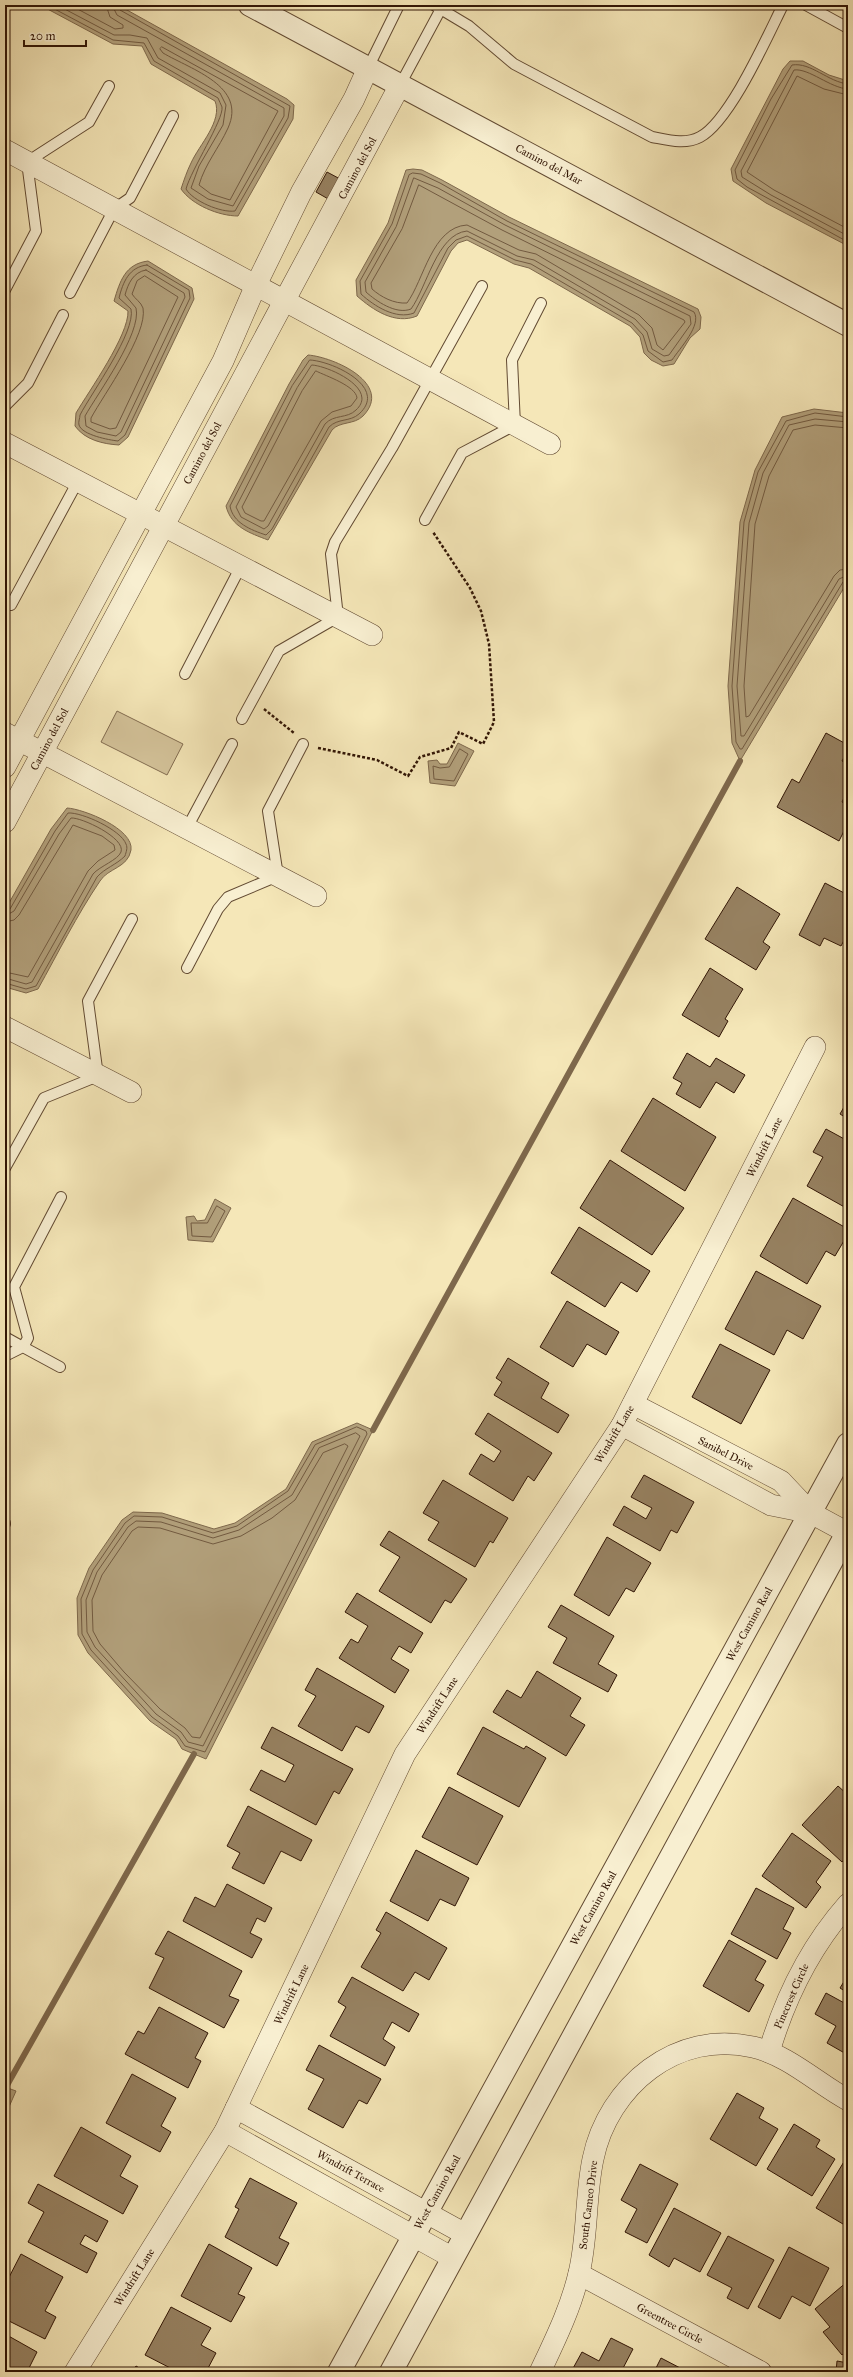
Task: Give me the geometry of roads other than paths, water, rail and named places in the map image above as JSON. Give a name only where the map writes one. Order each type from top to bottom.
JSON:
[{"type":"street","name":"Camino del Mar","points":[[250,5],[848,324]]},
{"type":"street","points":[[5,767],[12,737],[140,513],[223,361],[256,285],[301,193],[354,99],[368,68]]},
{"type":"street","name":"Camino del Sol","points":[[5,822],[400,85]]},
{"type":"street","points":[[5,150],[550,444]]},
{"type":"street","points":[[5,443],[372,635]]},
{"type":"street","points":[[12,737],[316,896]]},
{"type":"street","points":[[5,1027],[131,1092]]},
{"type":"street","name":"Windrift Lane","points":[[75,2372],[225,2131],[405,1754],[622,1425],[815,1047]]},
{"type":"street","name":"Sanibel Drive","points":[[632,1404],[781,1481],[810,1513]]},
{"type":"street","name":"Sanibel Drive","points":[[622,1425],[771,1505],[810,1513],[848,1532]]},
{"type":"street","name":"West Camino Real","points":[[339,2372],[848,1444]]},
{"type":"street","points":[[391,2372],[848,1532]]},
{"type":"street","name":"Pinecrest Circle","points":[[769,2052],[793,1986],[817,1945],[848,1904]]},
{"type":"street","name":"South Cameo Drive","points":[[540,2372],[565,2318],[579,2274],[586,2235],[588,2186],[593,2158],[602,2130],[616,2104],[634,2081],[660,2061],[689,2049],[721,2044],[753,2047],[769,2052],[796,2066],[824,2087],[848,2100]]},
{"type":"street","name":"Windrift Terrace","points":[[236,2108],[466,2234]]},
{"type":"street","points":[[225,2131],[452,2258]]},
{"type":"street","name":"Greentree Circle","points":[[579,2274],[761,2372]]},
{"type":"lane","points":[[368,68],[399,5]]},
{"type":"lane","points":[[400,85],[439,6],[469,26],[514,64],[652,137],[676,142],[700,137],[714,126],[729,108],[783,5]]},
{"type":"lane","points":[[806,5],[848,28]]},
{"type":"lane","points":[[5,290],[36,231],[27,162],[89,122],[109,86]]},
{"type":"lane","points":[[70,293],[114,209],[130,198],[173,116]]},
{"type":"lane","points":[[242,719],[279,651],[338,617],[331,554],[335,542],[430,380],[482,286]]},
{"type":"lane","points":[[425,520],[462,453],[514,425],[512,360],[541,303]]},
{"type":"lane","points":[[5,406],[28,383],[63,315]]},
{"type":"lane","points":[[11,605],[78,481]]},
{"type":"lane","points":[[185,674],[241,566]]},
{"type":"lane","points":[[187,828],[232,744]]},
{"type":"lane","points":[[187,968],[218,910],[228,897],[278,876],[268,811],[303,744]]},
{"type":"lane","points":[[5,1168],[44,1098],[98,1076],[88,1001],[132,919]]},
{"type":"lane","points":[[5,1356],[23,1347],[28,1338],[14,1287],[61,1197]]},
{"type":"lane","points":[[5,1337],[60,1367]]},
{"type":"water","points":[[40,5],[118,5],[287,99],[294,105],[293,119],[238,216],[215,212],[199,205],[181,189],[191,163],[213,125],[217,109],[215,101],[151,64],[142,46],[113,44]]},
{"type":"water","points":[[790,61],[803,61],[829,75],[848,81],[848,246],[766,203],[733,181],[731,169],[783,69]]},
{"type":"water","points":[[406,170],[422,170],[509,217],[698,309],[701,317],[700,329],[690,338],[674,364],[663,366],[651,360],[644,353],[640,337],[630,326],[529,268],[514,264],[467,240],[458,243],[451,251],[417,316],[401,319],[385,315],[377,311],[357,296],[356,280],[388,223]]},
{"type":"water","points":[[148,261],[192,288],[194,299],[128,437],[119,445],[107,444],[89,438],[79,431],[75,426],[76,413],[107,363],[127,321],[128,311],[114,301],[121,280],[134,266]]},
{"type":"water","points":[[308,355],[332,361],[357,374],[366,383],[371,393],[371,404],[363,416],[359,419],[339,425],[332,430],[268,540],[248,532],[237,524],[232,519],[226,506],[289,384],[303,360]]},
{"type":"water","points":[[814,409],[848,413],[848,581],[740,761],[732,743],[728,686],[740,522],[755,470],[782,417]]},
{"type":"water","points":[[458,743],[474,751],[455,786],[430,783],[428,761],[437,760],[440,764],[447,764]]},
{"type":"water","points":[[67,808],[96,816],[117,828],[130,842],[131,850],[126,861],[108,873],[100,881],[38,989],[26,993],[5,987],[5,910],[51,829]]},
{"type":"water","points":[[215,1199],[231,1208],[213,1242],[188,1240],[186,1217],[194,1216],[197,1221],[205,1220]]},
{"type":"water","points":[[357,1423],[373,1430],[206,1759],[182,1749],[176,1739],[150,1721],[88,1653],[78,1635],[77,1598],[89,1568],[122,1520],[133,1512],[162,1513],[214,1529],[235,1523],[286,1489],[312,1442]]},
{"type":"water","points":[[5,2087],[16,2091],[5,2116]]},
{"type":"waterway","points":[[373,1430],[740,761]]},
{"type":"waterway","points":[[6,2087],[194,1754]]}]
